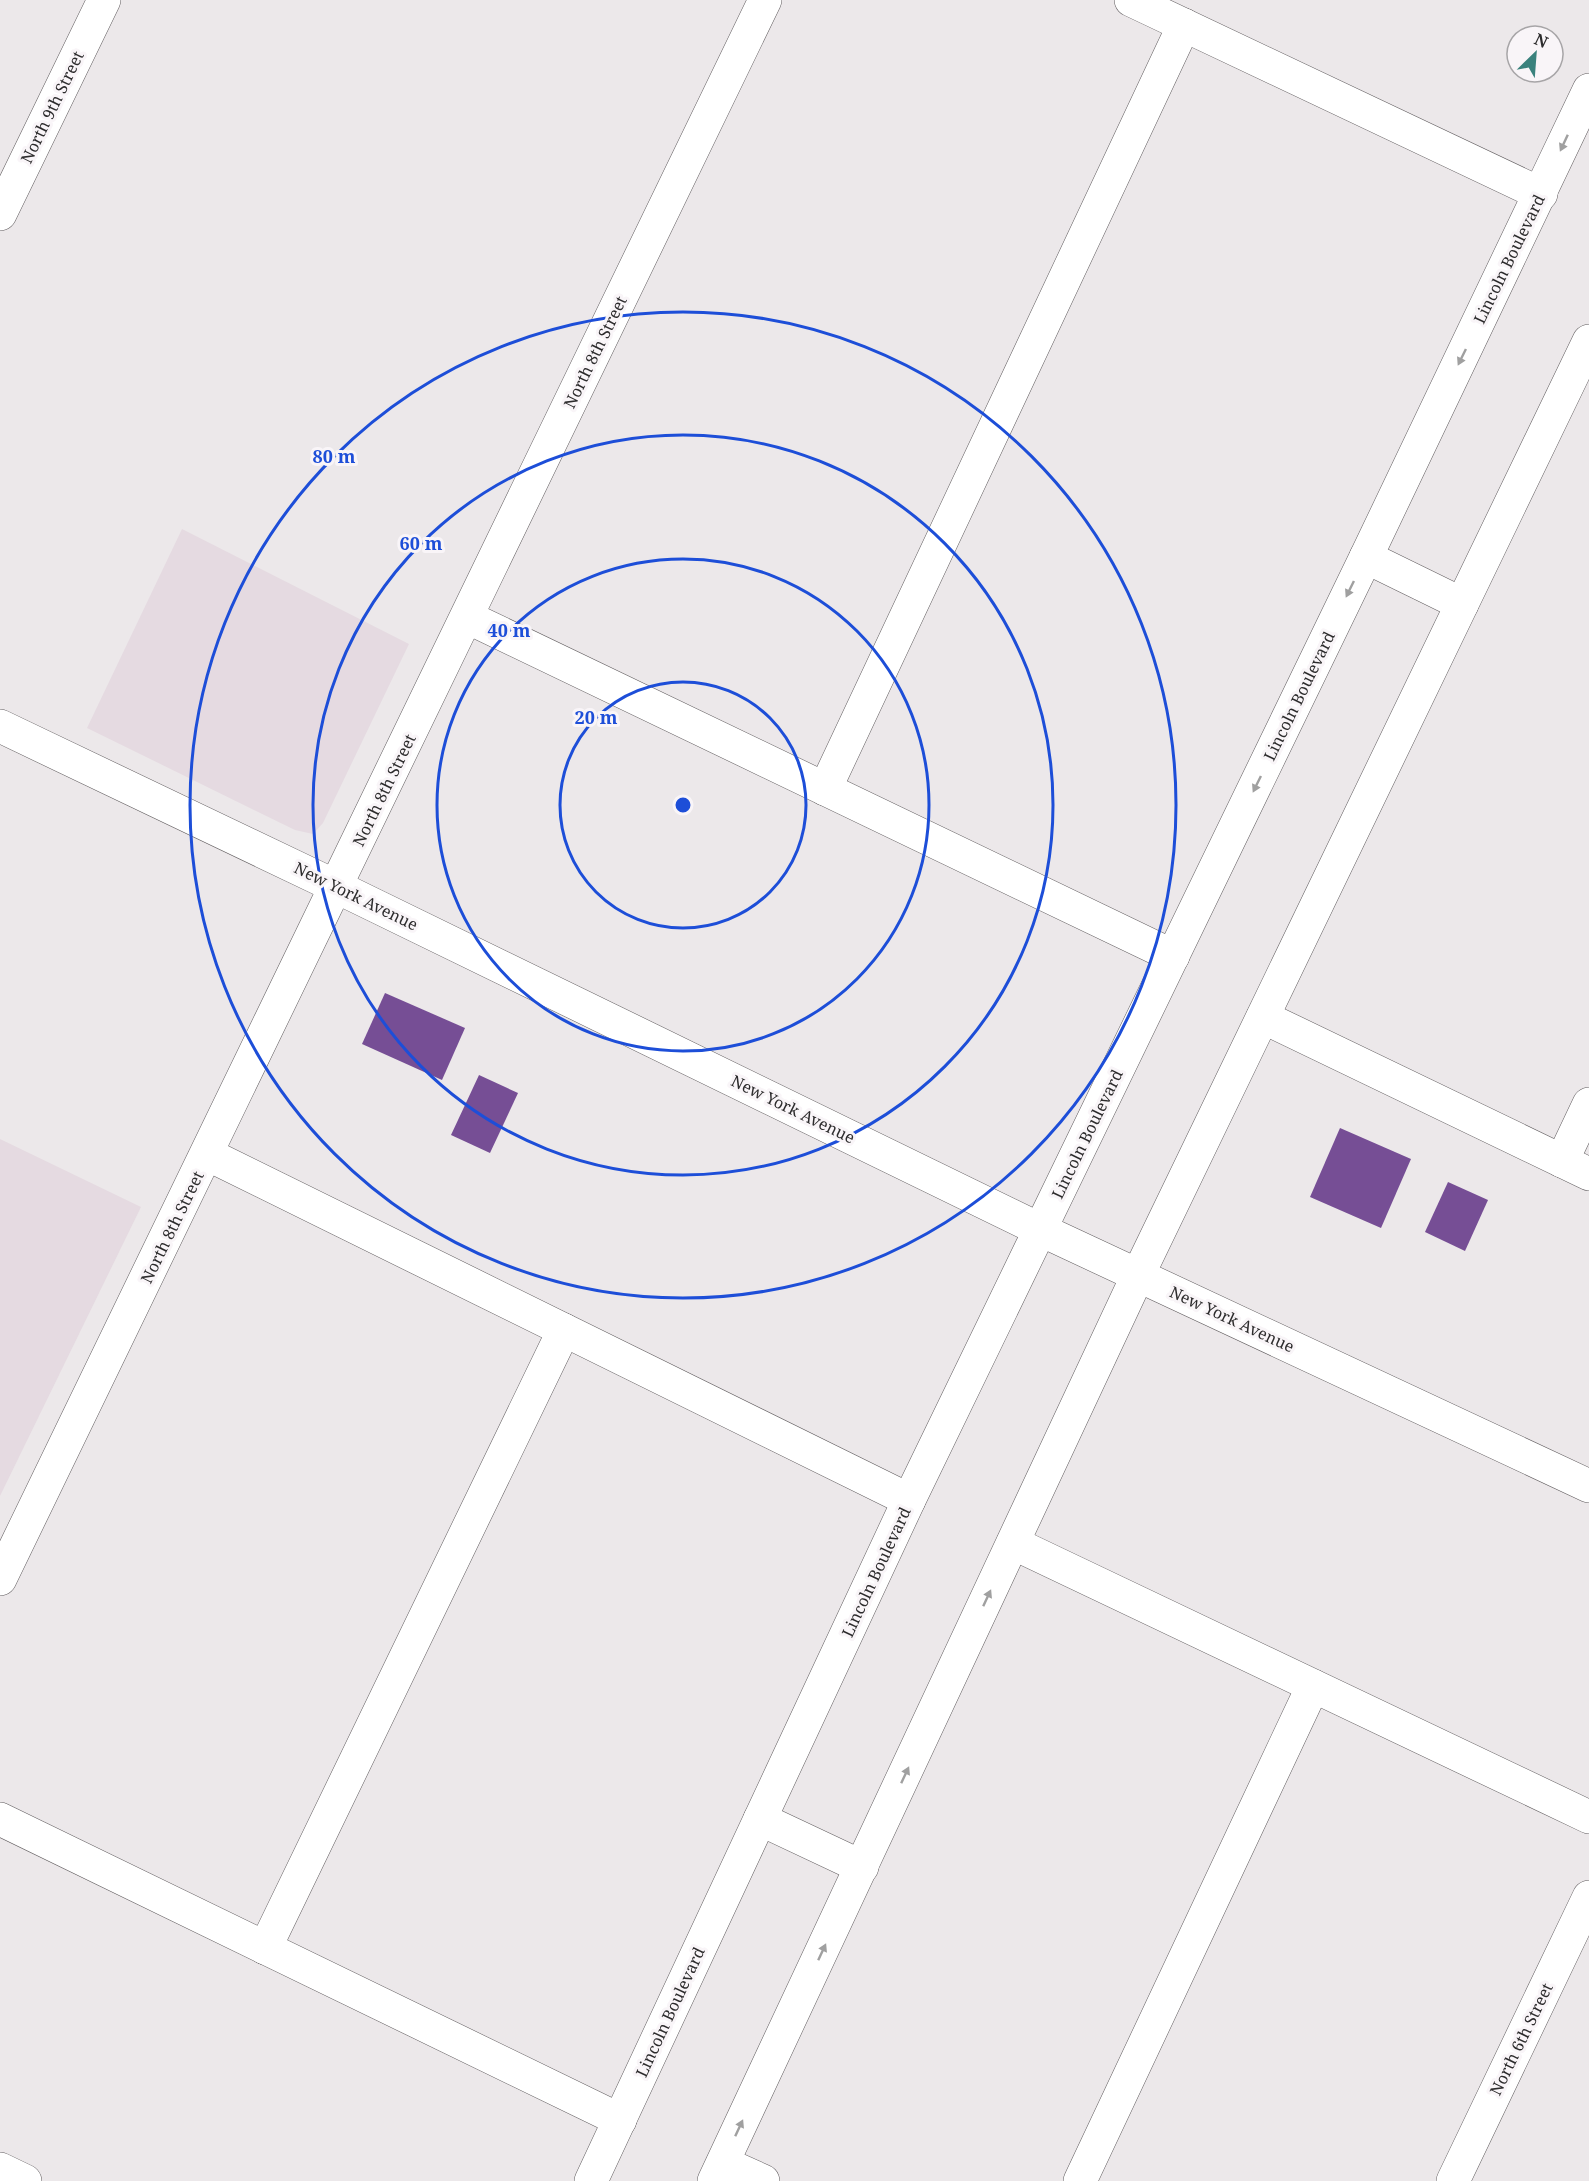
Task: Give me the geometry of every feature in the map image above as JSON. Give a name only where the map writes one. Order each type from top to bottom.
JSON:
[{"type":"street","name":"North 9th Street","points":[[0,214],[104,0]]},
{"type":"street","name":"North 8th Street","points":[[0,1579],[765,0]]},
{"type":"street","points":[[1131,0],[1541,194]]},
{"type":"street","points":[[825,789],[1184,25]]},
{"type":"street","name":"Lincoln Boulevard","points":[[591,2181],[909,1500],[1366,557],[1589,90]]},
{"type":"street","points":[[763,2181],[718,2172],[1138,1275],[1589,341]]},
{"type":"street","points":[[1366,557],[1462,604]]},
{"type":"street","points":[[467,617],[1173,956]]},
{"type":"street","name":"New York Avenue","points":[[0,726],[337,887],[1041,1230],[1589,1486]]},
{"type":"street","points":[[1263,1017],[1575,1167],[1589,1104]]},
{"type":"street","points":[[207,1154],[909,1500]]},
{"type":"street","points":[[266,1948],[564,1330]]},
{"type":"street","points":[[1012,1544],[1589,1817]]},
{"type":"street","points":[[1080,2181],[1313,1686]]},
{"type":"street","points":[[0,1819],[620,2120]]},
{"type":"street","points":[[760,1819],[862,1867]]},
{"type":"street","name":"North 6th Street","points":[[1453,2181],[1589,1897]]},
{"type":"street","points":[[0,2169],[25,2181]]},
{"type":"shaded area","points":[[182,529],[409,644],[323,823],[313,834],[295,830],[87,728]]},
{"type":"shaded area","points":[[0,1139],[141,1207],[0,1496]]},
{"type":"building","points":[[385,993],[465,1028],[442,1080],[362,1044]]},
{"type":"building","points":[[479,1075],[518,1093],[490,1153],[451,1135]]},
{"type":"building","points":[[1340,1128],[1411,1159],[1381,1228],[1310,1197]]},
{"type":"building","points":[[1448,1182],[1488,1200],[1465,1251],[1425,1232]]}]
